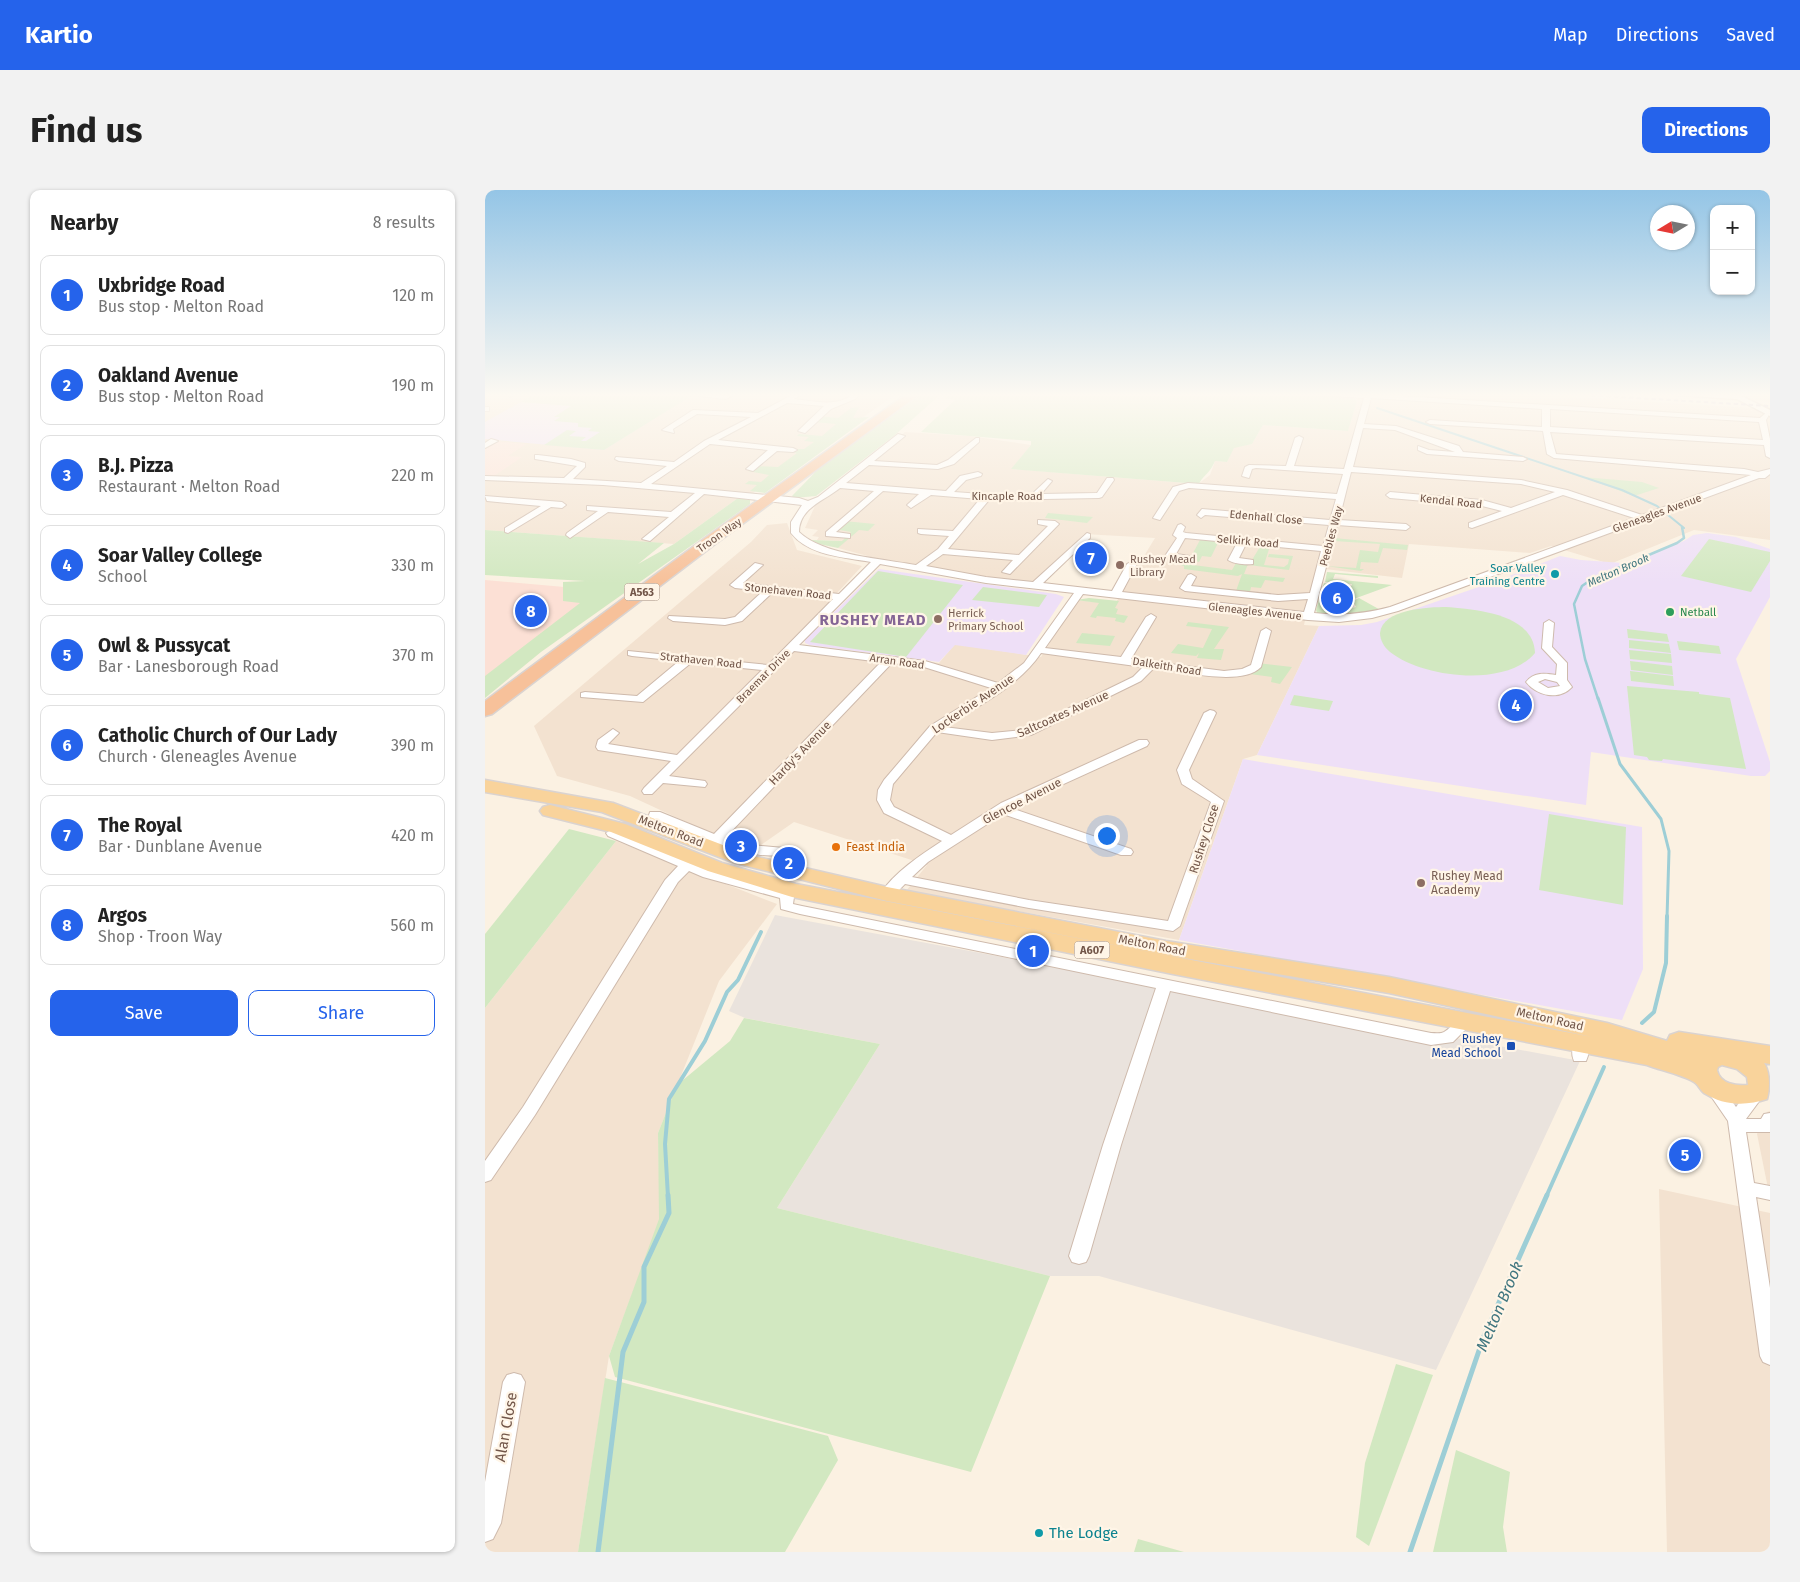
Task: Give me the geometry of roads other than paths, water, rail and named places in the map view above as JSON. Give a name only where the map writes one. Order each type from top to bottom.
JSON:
[{"type":"highway","name":"Troon Way","points":[[485,710],[678,565],[828,457]]},
{"type":"highway","name":"Troon Way","points":[[485,718],[525,681]]},
{"type":"main road","name":"Melton Road","points":[[485,786],[605,807],[621,826]]},
{"type":"main road","name":"Melton Road","points":[[485,800],[621,826],[702,852],[742,859],[788,871],[893,886],[964,909],[1166,948],[1385,996],[1464,1023],[1581,1050],[1650,1057],[1707,1073]]},
{"type":"main road","name":"Melton Road","points":[[702,852],[715,867],[789,893],[1026,936],[1607,1032],[1707,1073]]},
{"type":"main road","points":[[964,909],[966,915],[1026,926],[1029,929],[1026,936]]},
{"type":"main road","points":[[1607,1032],[1643,1035],[1763,1075]]},
{"type":"main road","name":"A607","points":[[1716,1057],[1730,1057],[1763,1075],[1753,1095],[1738,1096],[1727,1094],[1707,1073],[1716,1057]]},
{"type":"street","points":[[537,457],[571,461],[582,465],[567,480]]},
{"type":"street","points":[[644,485],[686,457]]},
{"type":"street","points":[[750,469],[766,457]]},
{"type":"street","points":[[485,478],[522,478],[644,485],[771,498],[807,504],[821,499],[875,457]]},
{"type":"street","points":[[867,463],[938,467],[951,462],[957,457]]},
{"type":"street","points":[[1289,468],[1293,457]]},
{"type":"street","name":"Peebles Way","points":[[1308,617],[1315,597],[1352,457]]},
{"type":"street","points":[[1485,457],[1523,459]]},
{"type":"street","points":[[1558,457],[1743,471],[1770,479]]},
{"type":"street","points":[[619,459],[674,464]]},
{"type":"street","points":[[1246,476],[1249,467],[1253,466],[1505,480],[1563,492],[1643,518]]},
{"type":"street","name":"Gleneagles Avenue","points":[[807,504],[795,522],[795,533],[805,543],[826,551],[916,569],[1079,592],[1339,619],[1372,615],[1664,511],[1770,471]]},
{"type":"street","points":[[947,494],[963,478],[978,474]]},
{"type":"street","points":[[486,499],[522,478]]},
{"type":"street","points":[[1035,496],[1048,481]]},
{"type":"street","name":"Kincaple Road","points":[[837,485],[987,497],[1099,495],[1111,482]]},
{"type":"street","points":[[1157,518],[1176,489],[1188,486],[1341,497]]},
{"type":"street","points":[[847,536],[829,534],[881,489]]},
{"type":"street","points":[[648,537],[670,522],[673,515],[701,492]]},
{"type":"street","points":[[1471,525],[1563,492]]},
{"type":"street","points":[[911,505],[920,497],[929,493]]},
{"type":"street","name":"Kendal Road","points":[[1390,495],[1482,503],[1511,511]]},
{"type":"street","points":[[916,569],[941,551],[987,497]]},
{"type":"street","points":[[486,499],[562,505]]},
{"type":"street","points":[[510,527],[549,504]]},
{"type":"street","points":[[590,508],[673,515]]},
{"type":"street","points":[[570,535],[605,510]]},
{"type":"street","name":"Edenhall Close","points":[[1202,512],[1388,528],[1406,527]]},
{"type":"street","points":[[1007,572],[1055,524],[1041,522]]},
{"type":"street","points":[[921,531],[955,534]]},
{"type":"street","name":"Selkirk Road","points":[[1187,558],[1170,556],[1182,531],[1243,541],[1328,549]]},
{"type":"street","points":[[1035,586],[1088,539]]},
{"type":"street","points":[[1243,541],[1233,560],[1250,562]]},
{"type":"street","points":[[941,551],[1019,558]]},
{"type":"street","name":"Braemar Drive","points":[[648,791],[877,561]]},
{"type":"street","points":[[1115,595],[1132,564]]},
{"type":"street","name":"Stonehaven Road","points":[[759,565],[735,585],[841,597]]},
{"type":"street","points":[[1191,577],[1185,588],[1278,598],[1301,595],[1315,597]]},
{"type":"street","points":[[673,618],[725,622],[738,619],[771,589]]},
{"type":"street","name":"Lockerbie Avenue","points":[[951,840],[889,810],[883,802],[882,793],[887,783],[934,728],[1000,687],[1028,665],[1041,650],[1079,592]]},
{"type":"street","points":[[1125,660],[1149,619],[1136,620]]},
{"type":"street","points":[[1549,623],[1547,648],[1562,663],[1561,680]]},
{"type":"street","name":"Dalkeith Road","points":[[1041,650],[1153,663],[1224,674],[1244,672],[1256,667],[1266,631]]},
{"type":"street","name":"Arran Road","points":[[791,647],[925,664],[1000,687]]},
{"type":"street","name":"Strathaven Road","points":[[632,652],[770,668]]},
{"type":"street","points":[[585,695],[639,700],[689,659]]},
{"type":"street","name":"Hardy's Avenue","points":[[485,1175],[529,1111],[672,880],[702,852],[890,659]]},
{"type":"street","name":"Saltcoates Avenue","points":[[934,728],[975,737],[1012,737],[1027,733],[1137,679],[1153,663]]},
{"type":"street","name":"Rushey Close","points":[[893,886],[1173,926],[1219,801],[1186,781],[1183,770],[1210,713]]},
{"type":"street","points":[[613,733],[601,744],[602,747],[680,759]]},
{"type":"street","name":"Glencoe Avenue","points":[[893,886],[923,859],[1001,809],[1143,743]]},
{"type":"street","points":[[660,779],[701,784]]},
{"type":"street","points":[[1001,809],[1126,852]]},
{"type":"street","points":[[655,815],[702,852],[739,848],[779,851]]},
{"type":"street","points":[[789,893],[786,906],[799,910],[1438,1040],[1447,1038],[1464,1023]]},
{"type":"street","points":[[1079,1256],[1127,1097],[1165,984]]},
{"type":"street","points":[[1707,1073],[1736,1123],[1770,1356]]},
{"type":"street","points":[[1736,1123],[1763,1075]]},
{"type":"street","points":[[1736,1123],[1767,1126],[1770,1119]]},
{"type":"street","points":[[1746,1188],[1770,1193]]},
{"type":"street","name":"Alan Close","points":[[485,1531],[489,1522],[514,1382]]},
{"type":"waterway","name":"Melton Brook","points":[[1522,457],[1622,490],[1657,506],[1684,528]]},
{"type":"waterway","name":"Melton Brook","points":[[1598,699],[1585,659],[1574,604],[1582,586],[1592,579],[1677,543],[1684,538],[1682,527]]},
{"type":"waterway","name":"Melton Brook","points":[[1598,698],[1620,764],[1661,819],[1669,851],[1667,918]]},
{"type":"waterway","name":"Melton Brook","points":[[1642,1023],[1654,1012],[1666,963],[1667,916]]},
{"type":"waterway","points":[[668,1197],[665,1144],[669,1099],[705,1041],[727,992],[738,980],[761,932]]},
{"type":"waterway","name":"Melton Brook","points":[[1546,1197],[1604,1067]]},
{"type":"waterway","points":[[598,1552],[623,1352],[644,1302],[644,1267],[669,1213],[668,1195]]},
{"type":"waterway","name":"Melton Brook","points":[[1410,1552],[1484,1336],[1547,1195]]},
{"type":"place","name":"The Royal","points":[[1091,558]]},
{"type":"place","name":"Rushey Mead Library","points":[[1120,565]]},
{"type":"place","name":"Soar Valley Training Centre","points":[[1555,574]]},
{"type":"place","name":"Catholic Church of Our Lady","points":[[1337,598]]},
{"type":"place","name":"Argos","points":[[531,611]]},
{"type":"place","name":"Netball","points":[[1670,612]]},
{"type":"place","name":"Herrick Primary School","points":[[938,619]]},
{"type":"place","name":"Soar Valley College","points":[[1516,705]]},
{"type":"place","name":"B.J. Pizza","points":[[741,846]]},
{"type":"place","name":"Feast India","points":[[836,847]]},
{"type":"place","name":"Oakland Avenue","points":[[789,863]]},
{"type":"place","name":"Rushey Mead Academy","points":[[1421,883]]},
{"type":"place","name":"Uxbridge Road","points":[[1033,951]]},
{"type":"place","name":"Rushey Mead School","points":[[1511,1046]]},
{"type":"place","name":"Owl & Pussycat","points":[[1685,1155]]},
{"type":"place","name":"The Lodge","points":[[1039,1533]]},
{"type":"district","name":"RUSHEY MEAD","points":[[873,620]]}]
